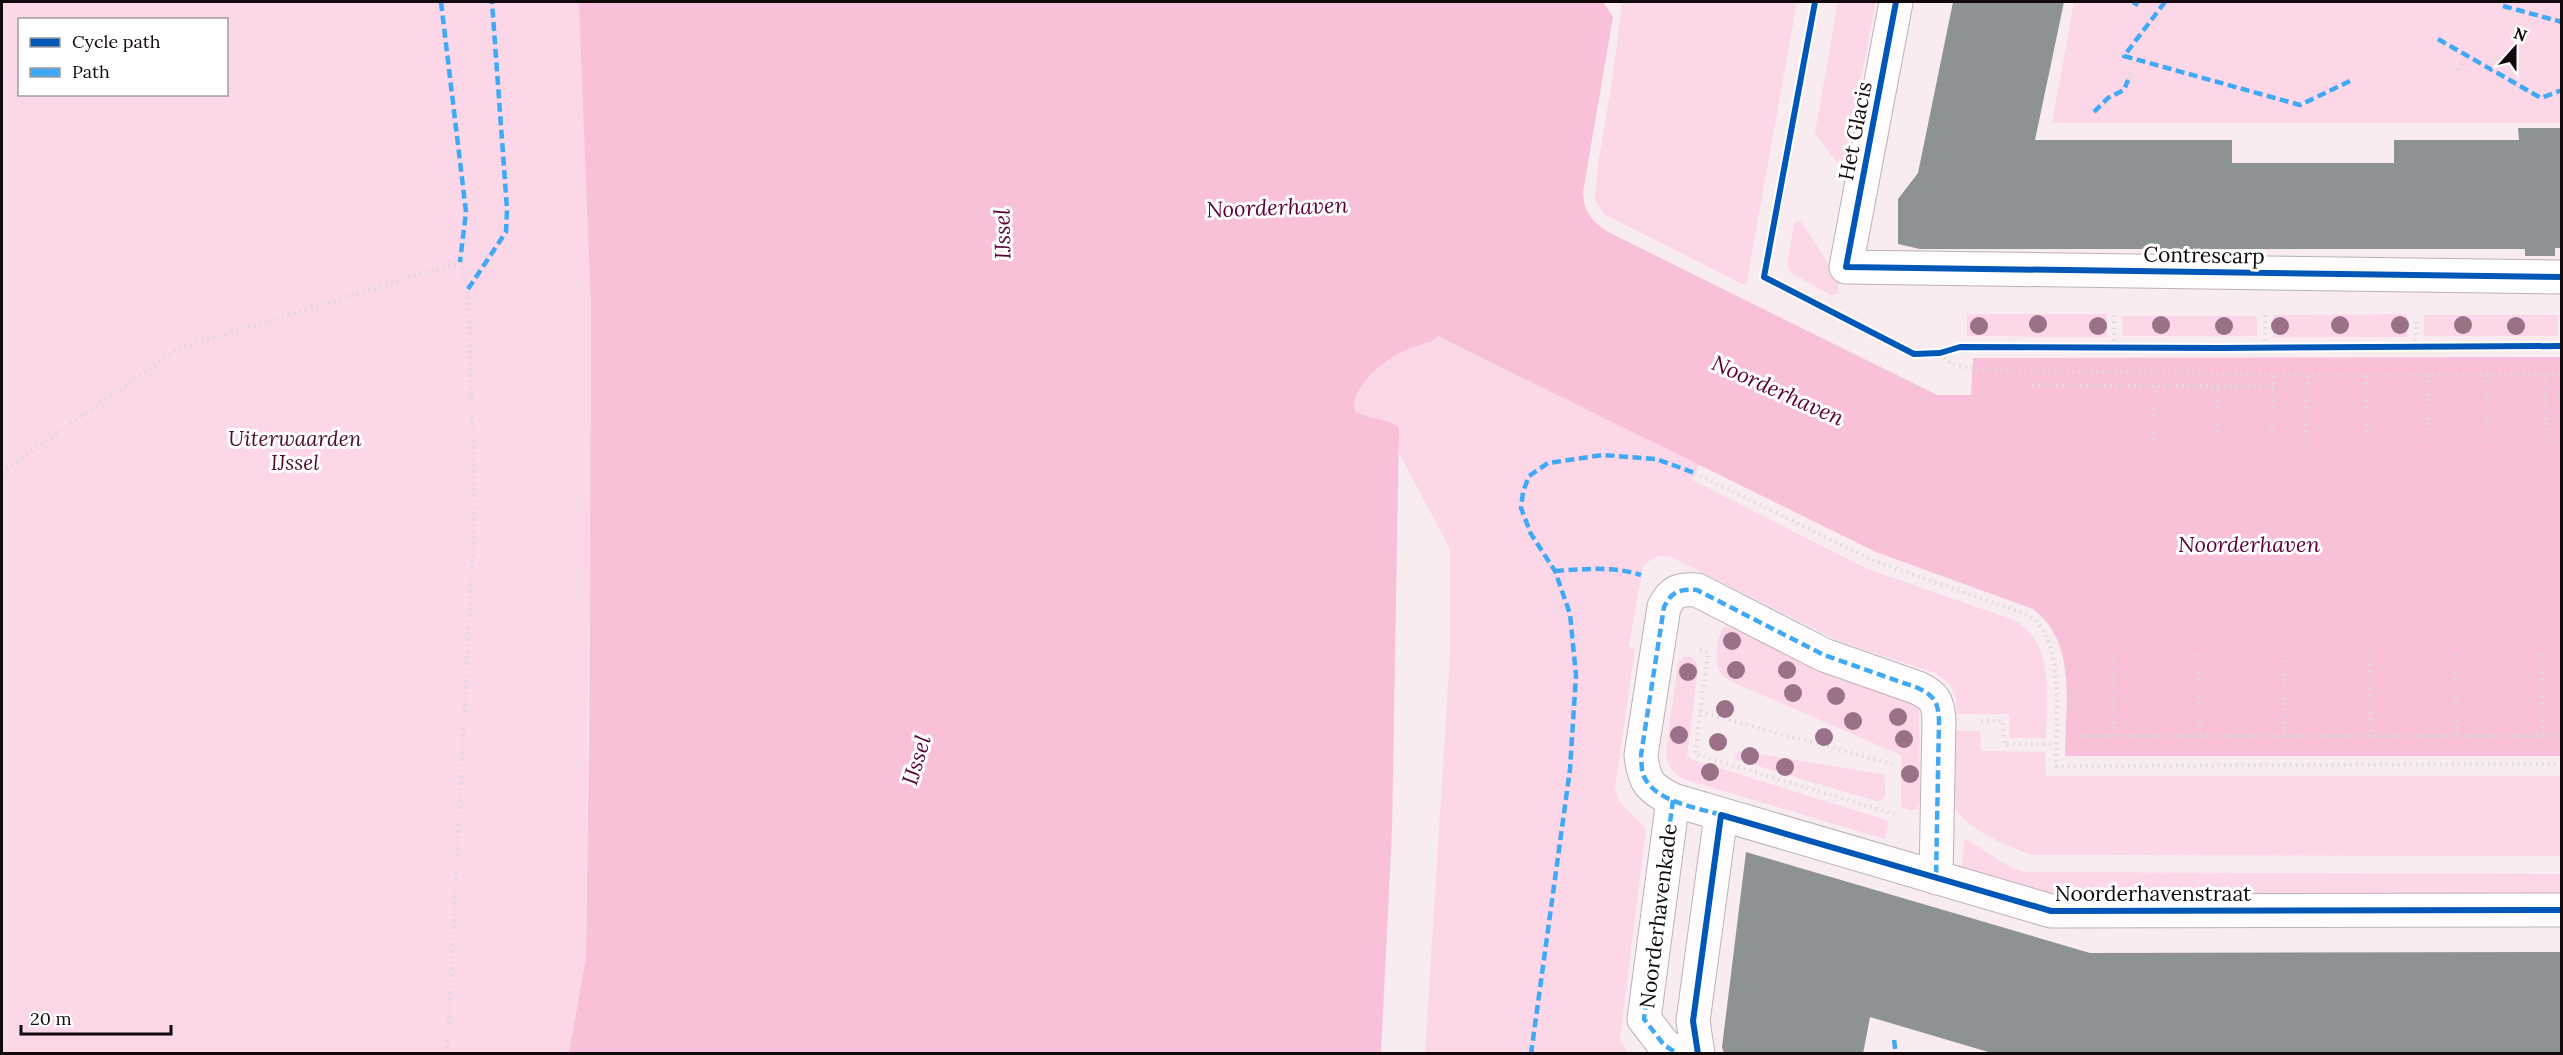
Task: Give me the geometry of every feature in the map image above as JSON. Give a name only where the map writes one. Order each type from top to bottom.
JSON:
[{"type":"street","name":"Het Glacis","points":[[1846,267],[1896,2]]},
{"type":"street","name":"Contrescarp","points":[[1846,267],[2562,277]]},
{"type":"street","name":"Noorderhavenkade","points":[[1721,815],[1673,800],[1653,790],[1643,774],[1641,755],[1664,607],[1670,595],[1681,589],[1697,590],[1824,655],[1932,695],[1938,714],[1936,878]]},
{"type":"street","name":"Noorderhavenkade","points":[[1673,800],[1644,1019],[1664,1045],[1678,1053]]},
{"type":"street","name":"Noorderhavenstraat","points":[[1721,815],[2051,911],[2562,910]]},
{"type":"street","points":[[1698,1053],[1693,1021],[1721,815]]},
{"type":"path","points":[[2138,5],[2156,14]]},
{"type":"path","points":[[2458,70],[2466,55]]},
{"type":"path","points":[[2128,80],[2133,59]]},
{"type":"path","points":[[2558,91],[2562,104]]},
{"type":"path","points":[[2,472],[177,349],[460,262],[468,289],[475,507],[447,1053]]},
{"type":"path","points":[[2403,347],[2426,346]]},
{"type":"path","points":[[2102,347],[2125,347]]},
{"type":"path","points":[[2254,348],[2277,347]]},
{"type":"path","points":[[1931,353],[1950,350]]},
{"type":"path","points":[[1940,353],[1951,364],[1980,370],[2366,376],[2562,374]]},
{"type":"path","points":[[2545,374],[2547,443]]},
{"type":"path","points":[[2272,444],[2273,375]]},
{"type":"path","points":[[2306,444],[2307,375]]},
{"type":"path","points":[[2427,375],[2427,444]]},
{"type":"path","points":[[2487,375],[2488,444]]},
{"type":"path","points":[[2366,376],[2367,444]]},
{"type":"path","points":[[2032,385],[2273,387]]},
{"type":"path","points":[[2153,440],[2156,386]]},
{"type":"path","points":[[2217,438],[2218,386]]},
{"type":"path","points":[[1695,473],[1874,561],[2020,612],[2034,619],[2052,647],[2055,669],[2056,766],[2562,764]]},
{"type":"path","points":[[1694,648],[1708,652],[1695,754],[1938,827]]},
{"type":"path","points":[[2370,652],[2371,736]]},
{"type":"path","points":[[2198,654],[2200,736]]},
{"type":"path","points":[[2455,654],[2457,735]]},
{"type":"path","points":[[2541,654],[2543,736]]},
{"type":"path","points":[[2113,655],[2114,736]]},
{"type":"path","points":[[2283,655],[2285,736]]},
{"type":"path","points":[[1700,712],[1892,762],[1892,772]]},
{"type":"path","points":[[1997,721],[2003,721],[2004,744],[2055,744]]},
{"type":"path","points":[[2080,736],[2562,736]]},
{"type":"green space","name":"Uiterwaarden IJssel","points":[[2,2],[580,2],[591,309],[586,957],[569,1053],[2,1053]]},
{"type":"green space","points":[[1622,2],[1797,2],[1746,286],[1604,214],[1595,200],[1598,164]]},
{"type":"green space","points":[[1838,2],[1876,2],[1844,165],[1841,168],[1815,133]]},
{"type":"green space","points":[[2074,2],[2561,2],[2561,123],[2052,123]]},
{"type":"green space","points":[[1801,222],[1839,279],[1838,293],[1829,294],[1793,274],[1787,265],[1794,223]]},
{"type":"green space","points":[[1967,314],[2107,314],[2107,337],[1967,336]]},
{"type":"green space","points":[[2407,314],[2407,337],[2273,337],[2273,315]]},
{"type":"green space","points":[[2424,315],[2558,315],[2558,336],[2424,336]]},
{"type":"green space","points":[[2122,316],[2257,316],[2257,336],[2123,336]]},
{"type":"green space","points":[[1438,335],[1699,465],[1692,480],[1867,569],[2014,620],[2037,643],[2043,657],[2047,689],[2046,738],[2010,738],[2009,714],[1957,714],[1955,697],[1950,684],[1935,673],[1838,641],[1671,557],[1659,556],[1646,564],[1643,567],[1629,646],[1635,649],[1615,788],[1620,802],[1646,829],[1620,1039],[1627,1053],[1425,1053],[1450,655],[1450,549],[1399,453],[1399,428],[1389,422],[1360,414],[1355,411],[1355,402],[1364,383],[1380,366],[1399,353],[1428,342]]},
{"type":"green space","points":[[1725,626],[1837,678],[1919,705],[1920,802],[1917,809],[1909,810],[1901,807],[1901,755],[1732,682],[1722,674],[1717,664],[1717,652],[1718,640]]},
{"type":"green space","points":[[1684,657],[1692,657],[1698,670],[1687,756],[1693,760],[1889,821],[1885,839],[1683,779],[1676,773],[1669,765],[1666,752],[1678,662]]},
{"type":"green space","points":[[1951,731],[1980,731],[1981,751],[2045,752],[2046,776],[2561,776],[2561,856],[2032,855],[1984,834],[1962,817],[1955,807],[1950,789]]},
{"type":"green space","points":[[1740,751],[1882,774],[1885,777],[1885,797],[1882,801],[1876,801],[1734,758]]},
{"type":"green space","points":[[1964,840],[2010,867],[2024,872],[2561,874],[2562,894],[2045,893],[1962,869]]},
{"type":"water","points":[[579,2],[1603,2],[1613,17],[1583,192],[1585,206],[1594,221],[1610,233],[1937,395],[1971,395],[1973,358],[2561,357],[2561,756],[2065,756],[2067,696],[2063,657],[2057,639],[2047,623],[2033,609],[1876,552],[1438,336],[1428,343],[1399,353],[1380,366],[1364,383],[1355,402],[1355,411],[1360,414],[1390,422],[1399,428],[1392,830],[1381,1053],[569,1053],[586,957],[589,733],[591,309]]},
{"type":"building","points":[[1953,2],[2064,2],[2035,140],[2232,140],[2232,163],[2394,163],[2394,140],[2519,140],[2518,128],[2562,128],[2562,248],[2555,248],[2555,256],[2525,256],[2525,249],[1920,249],[1898,244],[1898,199],[1918,173]]},
{"type":"building","points":[[1746,852],[2090,953],[2562,952],[2562,1054],[1995,1054],[1870,1017],[1863,1054],[1724,1054],[1722,1047]]},
{"type":"marked path","points":[[441,2],[466,212],[460,262]]},
{"type":"marked path","points":[[468,289],[506,232],[507,209],[492,2]]},
{"type":"marked path","points":[[2133,2],[2138,5]]},
{"type":"marked path","points":[[2165,2],[2124,56],[2300,105],[2350,81]]},
{"type":"marked path","points":[[2503,6],[2562,22]]},
{"type":"marked path","points":[[2438,39],[2541,98],[2562,90]]},
{"type":"marked path","points":[[2094,112],[2108,98],[2124,90],[2128,80]]},
{"type":"marked path","points":[[1531,1054],[1570,769],[1576,675],[1570,614],[1555,571],[1531,534],[1521,508],[1523,492],[1529,476],[1548,463],[1603,455],[1656,459],[1695,473]]},
{"type":"marked path","points":[[1555,571],[1609,569],[1641,575]]},
{"type":"marked path","points":[[1721,815],[1665,797],[1648,783],[1642,772],[1641,755],[1664,607],[1673,594],[1685,590],[1697,590],[1824,655],[1918,688],[1931,697],[1938,708],[1939,720],[1936,878]]},
{"type":"marked path","points":[[1673,800],[1644,1019],[1664,1045],[1678,1054]]},
{"type":"marked path","points":[[1894,1040],[1896,1054]]},
{"type":"cycle path","points":[[1815,2],[1764,277],[1914,354],[1940,353],[1960,347],[2562,346]]},
{"type":"cycle path","points":[[1896,2],[1846,267],[2562,277]]},
{"type":"cycle path","points":[[1698,1054],[1693,1021],[1721,815],[2051,911],[2562,910]]},
{"type":"water label","name":"Noorderhaven","points":[[1277,207]]},
{"type":"water label","name":"IJssel","points":[[1002,234]]},
{"type":"water label","name":"Noorderhaven","points":[[1778,390]]},
{"type":"water label","name":"Noorderhaven","points":[[2249,544]]},
{"type":"water label","name":"IJssel","points":[[916,760]]}]
